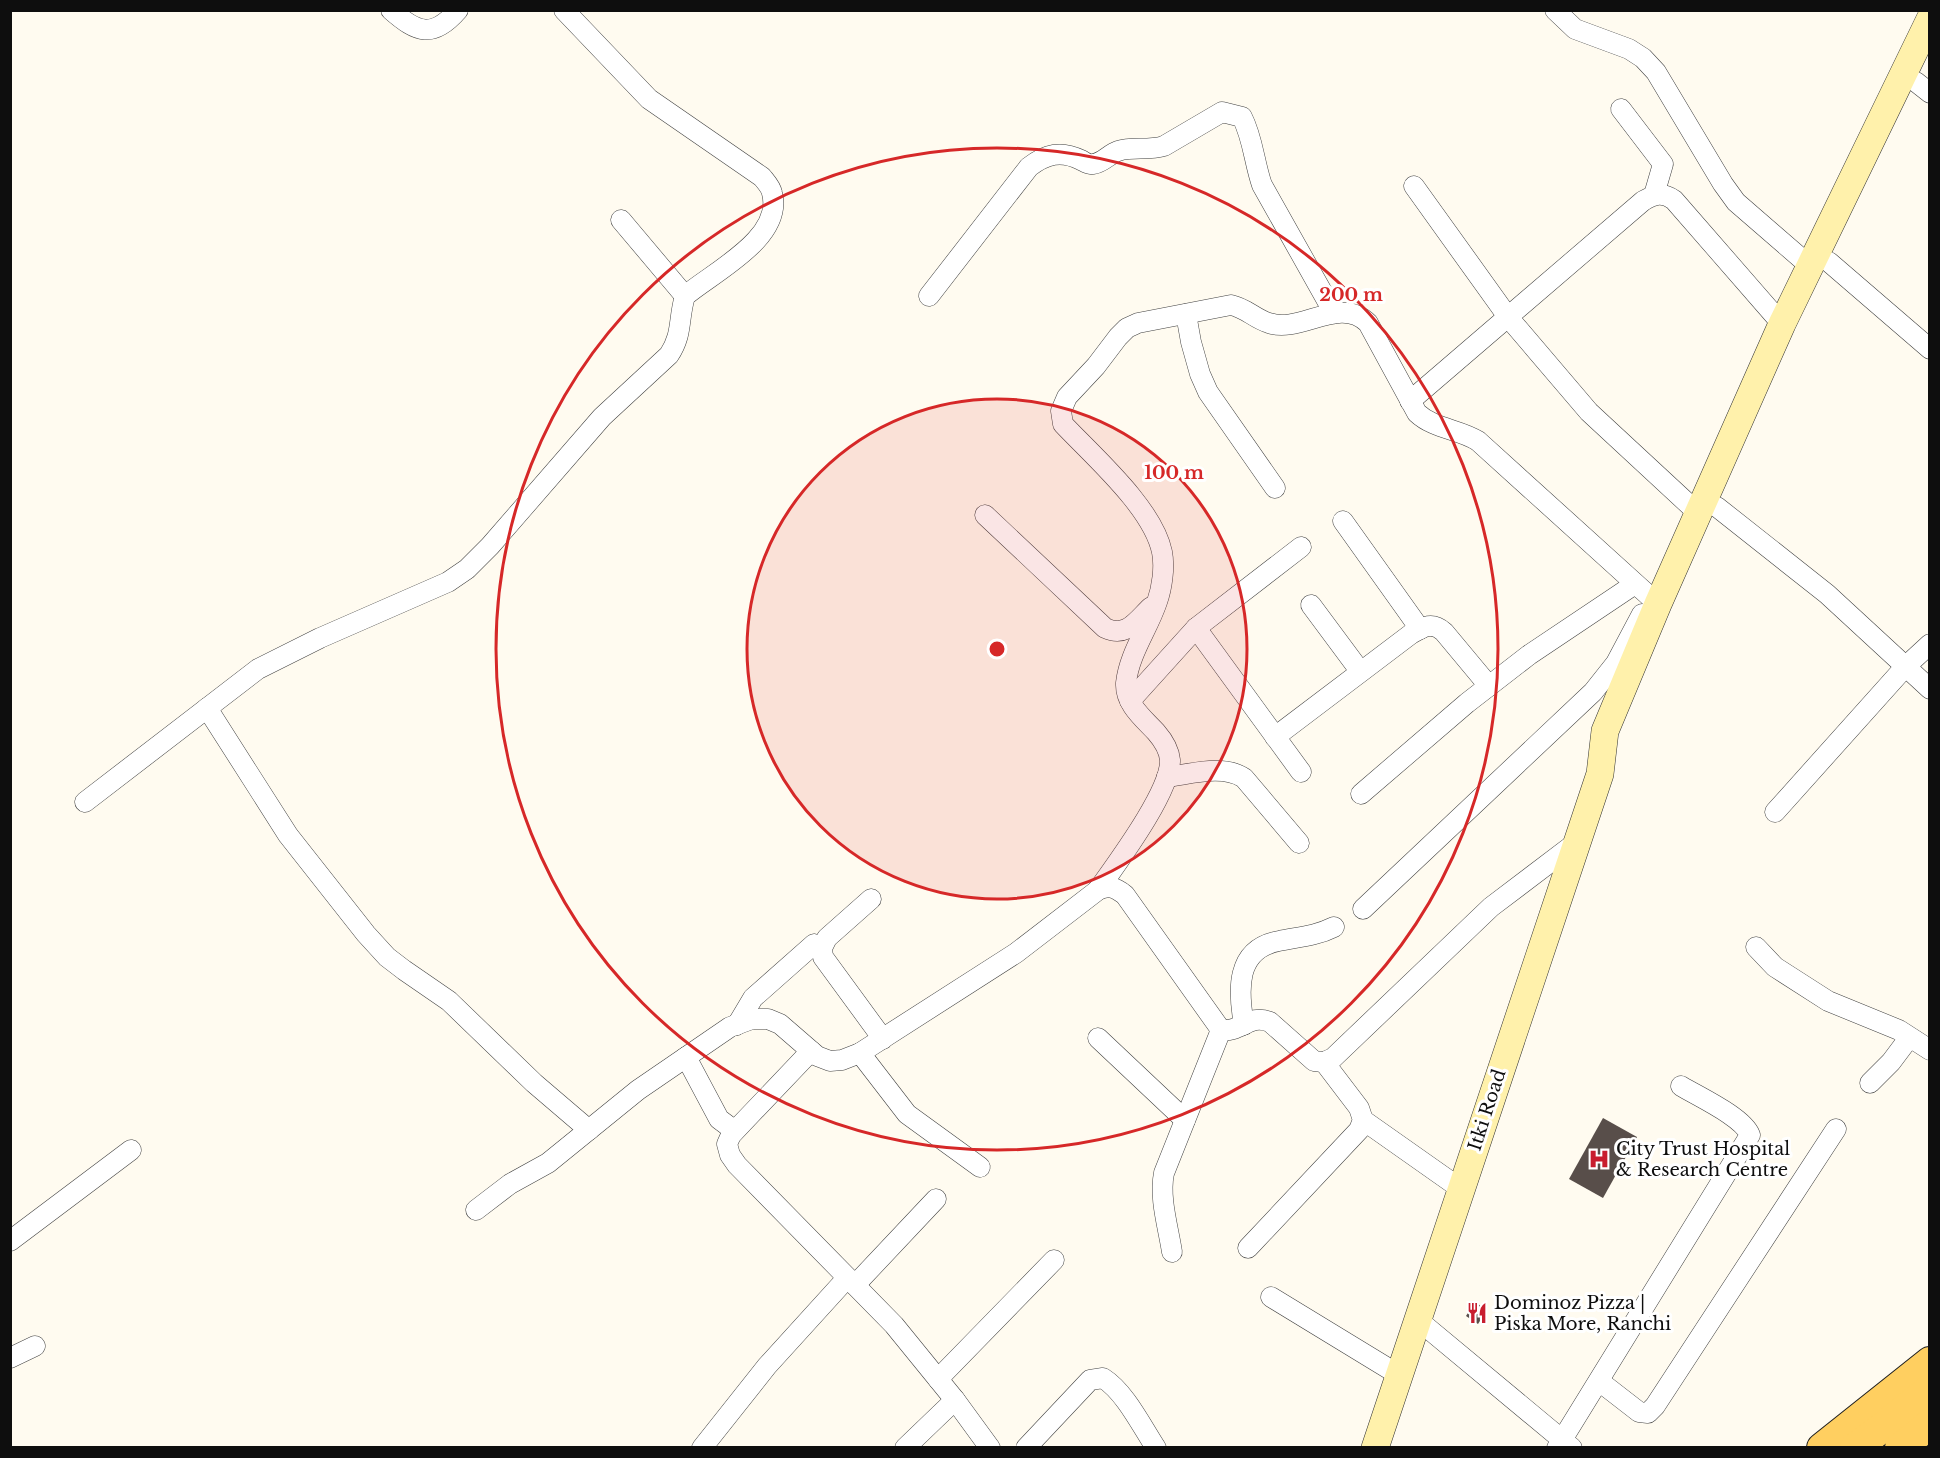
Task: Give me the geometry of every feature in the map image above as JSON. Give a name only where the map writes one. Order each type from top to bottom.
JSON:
[{"type":"main road","points":[[1822,1448],[1929,1362]]},
{"type":"main road","points":[[1855,1448],[1929,1389]]},
{"type":"main road","points":[[1883,1448],[1929,1410]]},
{"type":"main road","points":[[1899,1448],[1929,1424]]},
{"type":"street","points":[[391,10],[408,25],[421,30],[434,29],[446,24],[458,10]]},
{"type":"street","points":[[85,802],[258,669],[281,656],[448,582],[467,569],[490,546],[602,417],[669,355],[677,343],[681,309],[686,296],[755,243],[767,226],[774,208],[772,191],[762,177],[649,99],[564,10]]},
{"type":"street","points":[[1564,14],[1575,29],[1629,49],[1643,58],[1656,72],[1736,202],[1929,349]]},
{"type":"street","points":[[1364,909],[1604,680],[1616,663],[1707,510],[1776,374],[1820,265],[1929,19]]},
{"type":"street","points":[[1600,774],[1621,740],[1707,510],[1782,324],[1820,265],[1923,88],[1929,54]]},
{"type":"street","points":[[1621,109],[1663,164],[1654,195]]},
{"type":"street","points":[[929,296],[1029,167],[1037,160],[1060,153],[1078,158],[1090,165],[1098,163],[1117,151],[1154,149],[1164,146],[1221,112],[1242,117],[1248,129],[1262,185],[1334,314]]},
{"type":"street","points":[[1414,186],[1508,317],[1589,412],[1707,510],[1827,594],[1929,689]]},
{"type":"street","points":[[1410,401],[1643,201],[1654,195],[1664,194],[1674,200],[1782,324]]},
{"type":"street","points":[[621,220],[686,296]]},
{"type":"street","points":[[1098,890],[1144,821],[1167,777],[1170,761],[1168,747],[1158,733],[1138,715],[1130,701],[1126,686],[1129,668],[1157,601],[1163,572],[1163,554],[1156,533],[1140,507],[1063,424],[1061,411],[1066,397],[1096,366],[1127,328],[1138,323],[1231,305],[1242,307],[1269,324],[1283,324],[1334,314],[1352,313],[1361,316],[1368,323],[1417,413],[1424,420],[1461,432],[1478,441],[1654,601]]},
{"type":"street","points":[[1186,314],[1200,374],[1208,392],[1275,488]]},
{"type":"street","points":[[985,515],[1105,628],[1115,633],[1125,631],[1157,601]]},
{"type":"street","points":[[1343,521],[1420,629]]},
{"type":"street","points":[[1130,701],[1196,628],[1301,547]]},
{"type":"street","points":[[1361,794],[1467,703],[1529,655],[1635,584]]},
{"type":"street","points":[[1600,774],[1605,731],[1654,601]]},
{"type":"street","points":[[1311,605],[1360,671]]},
{"type":"street","points":[[1275,737],[1360,671],[1420,629],[1430,625],[1437,626],[1489,686]]},
{"type":"street","points":[[1196,628],[1300,772]]},
{"type":"street","points":[[1775,812],[1905,667],[1929,644]]},
{"type":"street","points":[[207,708],[288,836],[366,934],[387,957],[449,1000],[534,1083],[589,1130]]},
{"type":"street","points":[[1167,777],[1224,771],[1235,772],[1244,778],[1299,843]]},
{"type":"street","name":"Itki Road","points":[[1375,1448],[1600,774]]},
{"type":"street","points":[[476,1210],[510,1184],[548,1163],[638,1090],[730,1027],[752,1019],[768,1019],[780,1024],[811,1051],[830,1061],[842,1060],[860,1053],[883,1039],[1016,953],[1098,890],[1107,886],[1125,895],[1221,1030],[1229,1031],[1254,1019],[1263,1019],[1270,1022],[1314,1061],[1324,1062],[1333,1058],[1491,906],[1578,841]]},
{"type":"street","points":[[871,899],[827,938],[822,948],[823,957],[883,1039]]},
{"type":"street","points":[[1244,1025],[1239,995],[1246,963],[1257,952],[1276,942],[1309,937],[1334,927]]},
{"type":"street","points":[[737,1025],[753,998],[814,944]]},
{"type":"street","points":[[1756,947],[1775,967],[1828,1001],[1899,1030],[1929,1050]]},
{"type":"street","points":[[1172,1252],[1162,1182],[1221,1030]]},
{"type":"street","points":[[1098,1038],[1185,1120]]},
{"type":"street","points":[[1870,1083],[1891,1062],[1909,1038]]},
{"type":"street","points":[[811,1051],[731,1135],[727,1144],[730,1155],[737,1165],[894,1325],[955,1400],[990,1448]]},
{"type":"street","points":[[860,1053],[907,1114],[980,1167]]},
{"type":"street","points":[[686,1057],[719,1119],[731,1128],[731,1135]]},
{"type":"street","points":[[1324,1062],[1359,1108],[1363,1120],[1461,1189]]},
{"type":"street","points":[[1418,1320],[1564,1445],[1599,1381],[1750,1135],[1748,1130],[1735,1119],[1681,1086]]},
{"type":"street","points":[[1248,1248],[1359,1130],[1363,1120]]},
{"type":"street","points":[[1599,1381],[1639,1412],[1648,1413],[1655,1406],[1836,1130]]},
{"type":"street","points":[[10,1241],[131,1150]]},
{"type":"street","points":[[702,1448],[767,1366],[936,1199]]},
{"type":"street","points":[[938,1379],[1054,1260]]},
{"type":"street","points":[[1271,1297],[1399,1375]]},
{"type":"street","points":[[10,1359],[35,1346]]},
{"type":"street","points":[[1026,1448],[1090,1380],[1103,1377],[1113,1384],[1123,1396],[1156,1448]]},
{"type":"street","points":[[905,1448],[955,1400]]},
{"type":"building","points":[[1603,1118],[1637,1137],[1603,1198],[1569,1179]]},
{"type":"building","name":"Dominoz Pizza | Piska More, Ranchi","points":[[1475,1302],[1487,1310],[1478,1324],[1466,1316]]},
{"type":"place","name":"City Trust Hospital & Research Centre","points":[[1599,1159]]},
{"type":"place","name":"Dominoz Pizza | Piska More, Ranchi","points":[[1477,1313]]}]
